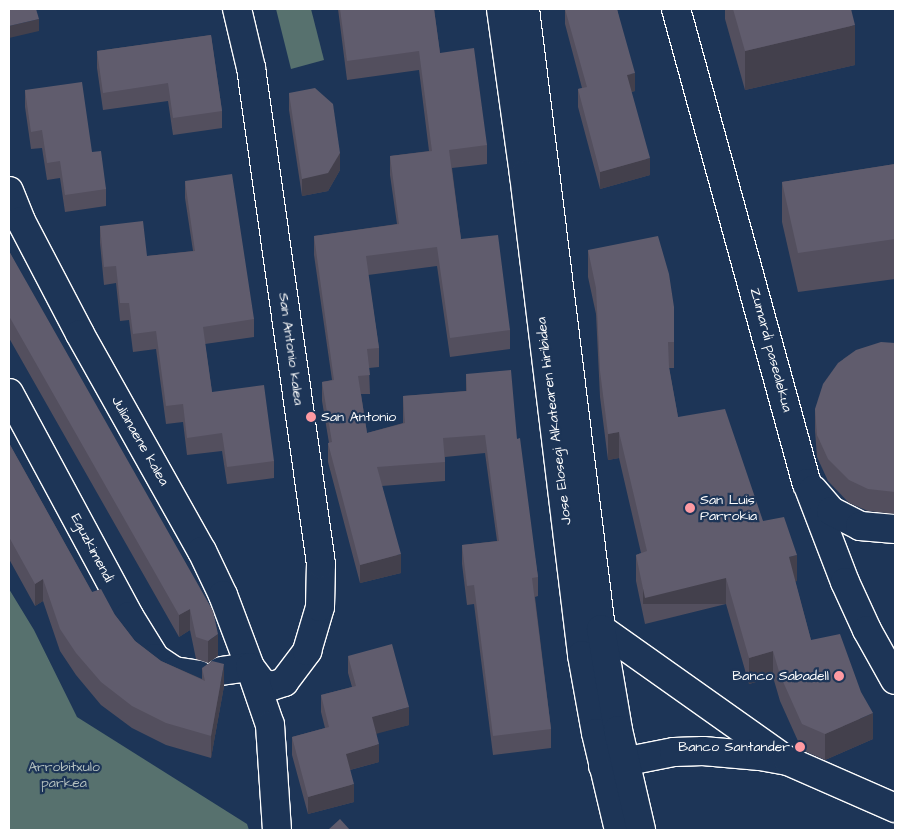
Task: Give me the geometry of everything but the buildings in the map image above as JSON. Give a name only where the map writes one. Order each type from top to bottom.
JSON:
[{"type":"street","name":"San Antonio kalea","points":[[238,9],[251,68],[321,564],[320,607],[310,642],[307,651],[278,684],[270,725],[277,830]]},
{"type":"street","name":"Jose Elosegi Alkatearen hiribidea","points":[[501,9],[582,655],[614,764],[641,830]]},
{"type":"street","name":"Jose Elosegi Alkatearen hiribidea","points":[[525,9],[601,629],[619,830]]},
{"type":"street","name":"Zumardi pasealekua","points":[[676,9],[807,483],[845,582],[867,630],[895,680]]},
{"type":"street","name":"Julianaene kalea","points":[[9,191],[21,221],[80,334],[202,551],[223,595],[250,667],[262,683],[278,684]]},
{"type":"street","name":"Eguzkimendi","points":[[9,393],[129,616],[155,658],[174,671],[210,673],[250,667]]},
{"type":"street","points":[[807,483],[831,511],[860,526],[895,529]]},
{"type":"street","points":[[601,629],[788,761],[895,808]]},
{"type":"street","name":"San Antonio kalea","points":[[250,667],[270,725]]},
{"type":"street","points":[[614,764],[674,752],[703,751],[750,755],[788,761]]},
{"type":"green space","points":[[276,9],[311,9],[324,60],[291,69]]},
{"type":"green space","name":"Arrobitxulo parkea","points":[[9,589],[34,630],[77,717],[247,824],[249,830],[9,830]]},
{"type":"place","name":"San Antonio","points":[[311,417]]},
{"type":"place","name":"San Luis Parrokia","points":[[690,508]]},
{"type":"place","name":"Banco Sabadell","points":[[839,676]]},
{"type":"place","name":"Banco Santander","points":[[800,747]]}]
